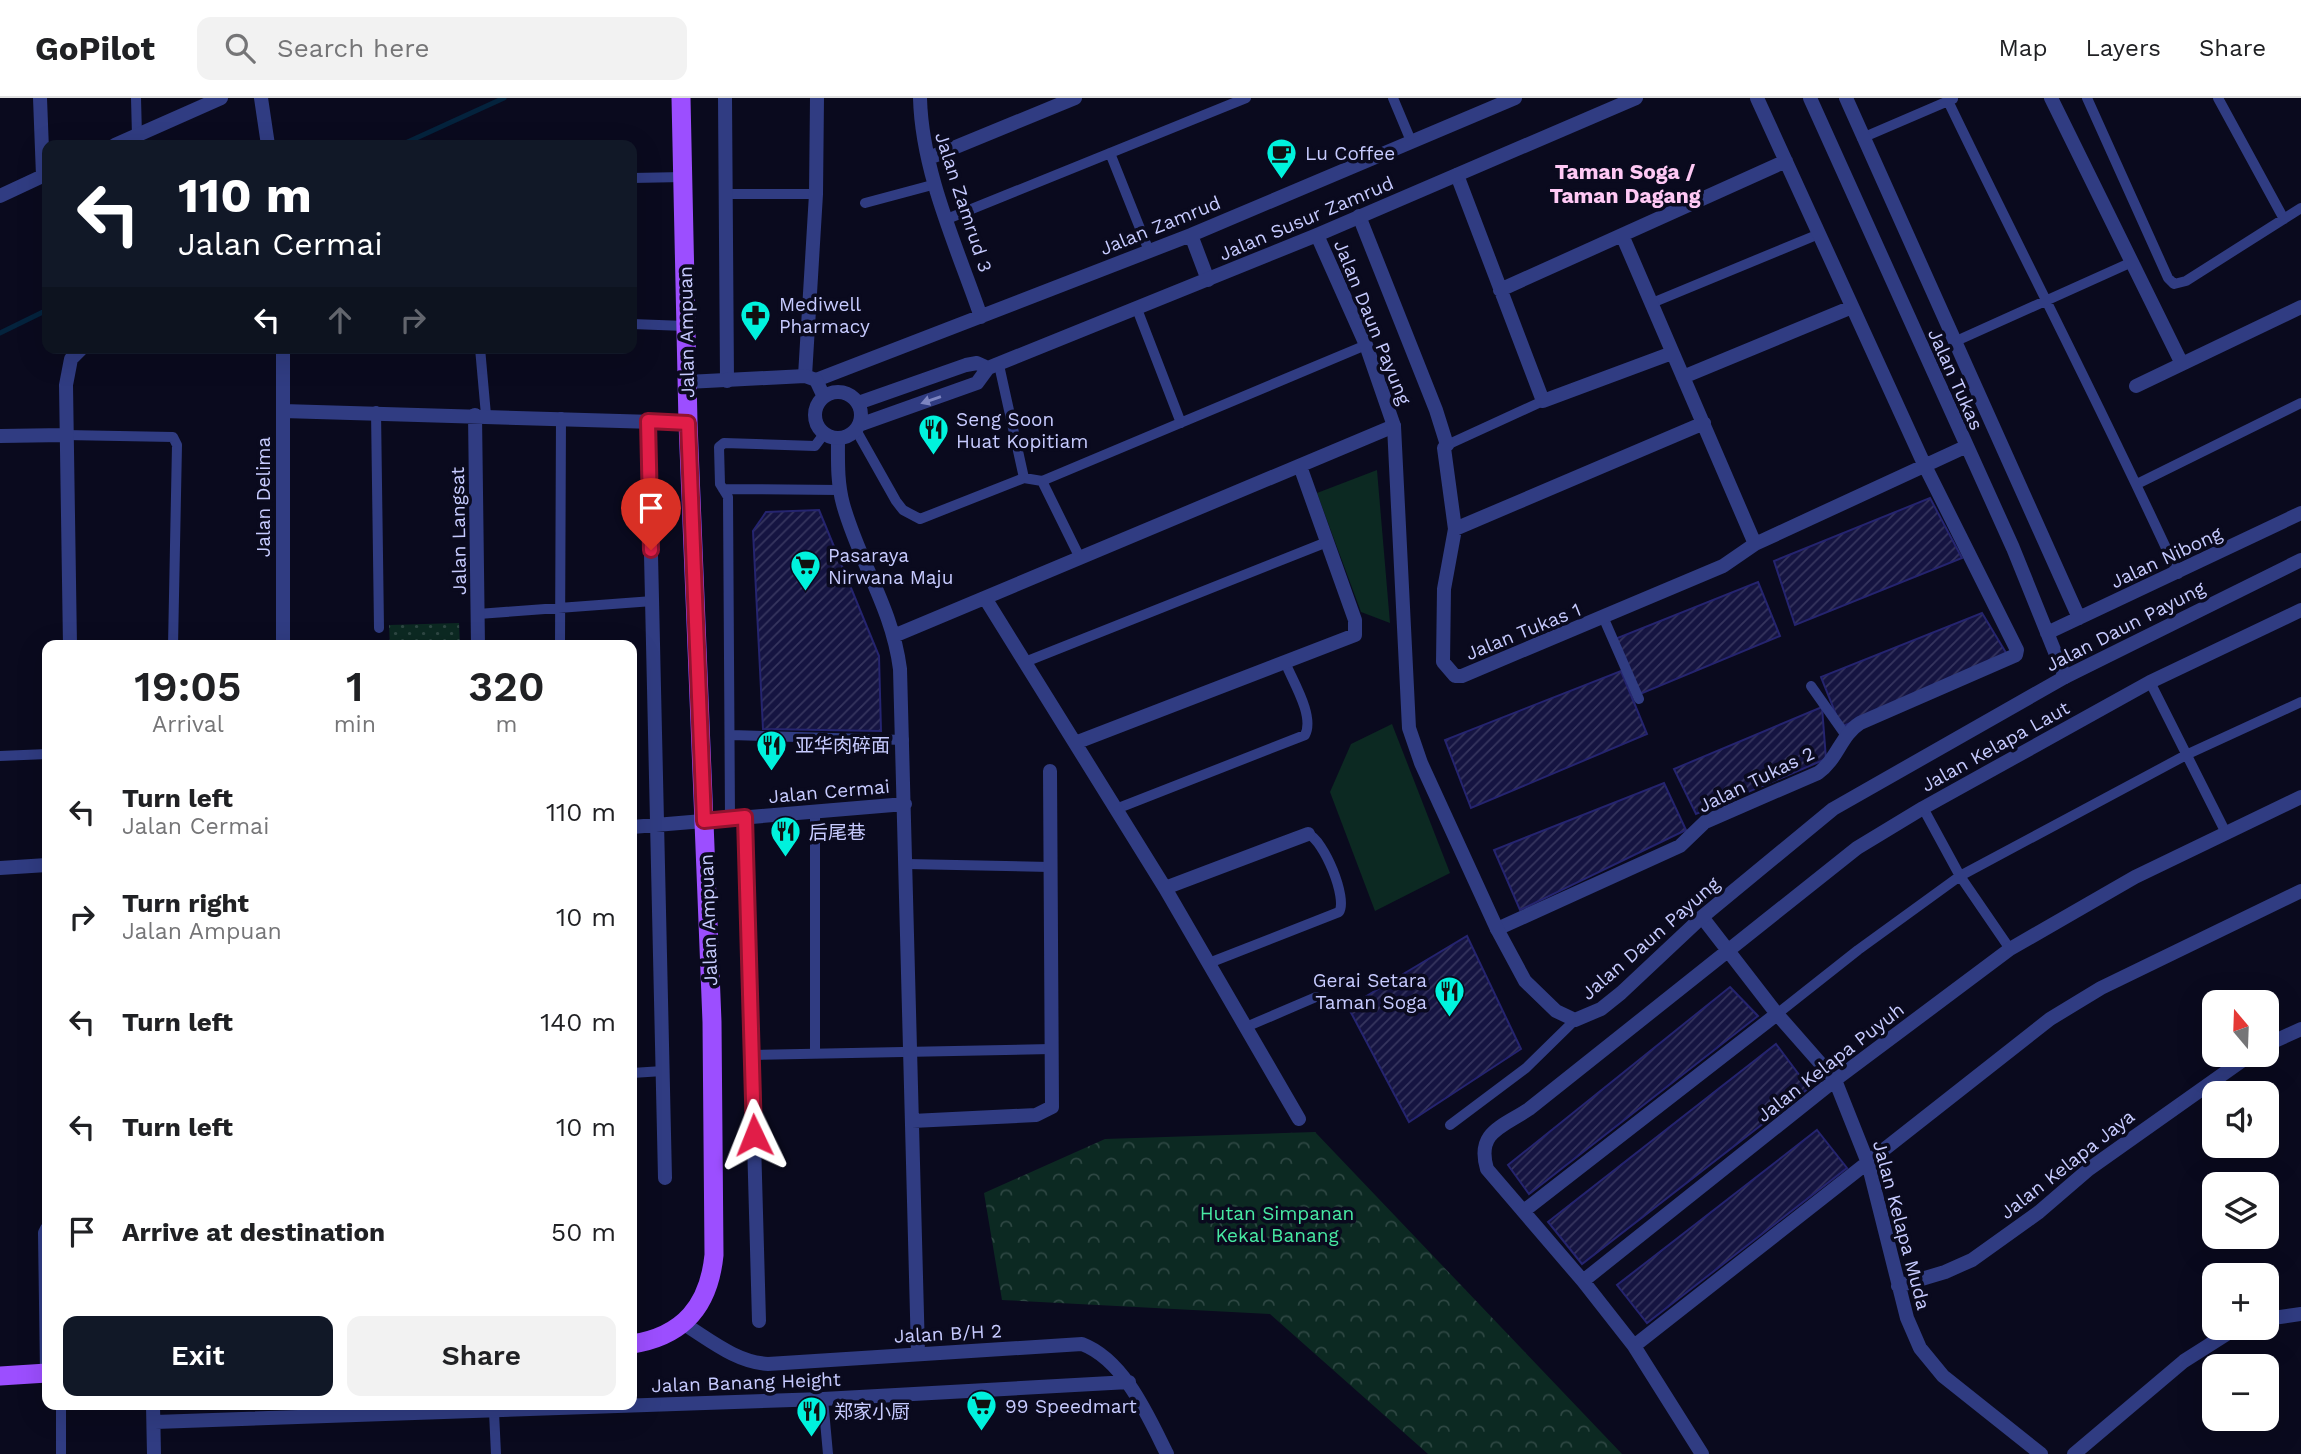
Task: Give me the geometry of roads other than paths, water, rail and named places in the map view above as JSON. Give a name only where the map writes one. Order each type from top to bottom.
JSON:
[{"type":"main road","name":"Jalan Ampuan","points":[[681,98],[688,423],[712,1022],[711,1280],[698,1308],[684,1324]]},
{"type":"main road","points":[[637,1342],[684,1324]]},
{"type":"main road","points":[[0,1376],[42,1373]]},
{"type":"street","points":[[40,98],[43,140]]},
{"type":"street","points":[[127,140],[221,98]]},
{"type":"street","points":[[261,98],[267,140]]},
{"type":"street","points":[[725,98],[727,381]]},
{"type":"street","points":[[817,98],[811,378],[824,397]]},
{"type":"street","name":"Jalan Zamrud 3","points":[[920,98],[921,129],[936,184],[981,317]]},
{"type":"street","points":[[929,158],[1075,98]]},
{"type":"street","name":"Jalan Zamrud","points":[[687,382],[811,378],[981,317],[1191,235],[1515,98]]},
{"type":"street","name":"Jalan Susur Zamrud","points":[[994,367],[1317,235],[1457,175],[1615,102],[1636,98]]},
{"type":"street","points":[[1757,98],[1924,464]]},
{"type":"street","name":"Jalan Tukas","points":[[1810,98],[1965,447],[2013,548],[2066,677]]},
{"type":"street","points":[[1846,98],[2080,618]]},
{"type":"street","points":[[2051,98],[2181,362]]},
{"type":"street","points":[[1500,290],[1786,161]]},
{"type":"street","points":[[1457,175],[1543,401],[1672,353]]},
{"type":"street","points":[[0,196],[42,176]]},
{"type":"street","name":"Jalan Tukas 1","points":[[1359,216],[1436,410],[1447,445],[1444,448],[1455,529],[1444,589],[1443,662],[1455,676],[1462,676],[1604,619],[1723,566],[1755,544],[1965,447]]},
{"type":"street","points":[[1191,235],[1208,280]]},
{"type":"street","name":"Jalan Daun Payung","points":[[1317,235],[1366,345],[1394,426],[1409,729],[1421,763],[1497,929],[1525,981],[1556,1011],[1575,1020],[1601,1009],[1621,993],[1702,917],[1833,809],[2066,677],[2301,560]]},
{"type":"street","points":[[1622,235],[1755,544]]},
{"type":"street","points":[[1683,377],[1853,307]]},
{"type":"street","points":[[2136,386],[2181,362],[2301,307]]},
{"type":"street","points":[[69,640],[66,385],[71,359],[76,354]]},
{"type":"street","name":"Jalan Delima","points":[[283,354],[283,640]]},
{"type":"street","points":[[858,403],[966,365],[977,363],[994,367]]},
{"type":"street","points":[[831,436],[977,383],[994,367]]},
{"type":"street","points":[[824,397],[842,393],[858,403],[861,410],[857,428]]},
{"type":"street","points":[[824,397],[815,415],[831,436],[848,519],[896,635],[904,740],[909,1052],[918,1353]]},
{"type":"street","points":[[283,411],[376,411],[688,423]]},
{"type":"street","name":"Jalan Langsat","points":[[478,640],[480,415]]},
{"type":"street","points":[[648,421],[665,1178]]},
{"type":"street","points":[[1455,529],[1704,423]]},
{"type":"street","points":[[896,635],[1394,426]]},
{"type":"street","points":[[0,436],[65,435]]},
{"type":"street","name":"Jalan Tukas 2","points":[[1497,929],[1680,846],[1705,821],[1818,774],[1833,762],[1847,737],[1860,723],[2014,658],[2017,650],[1924,464]]},
{"type":"street","points":[[1075,743],[1354,635],[1357,628],[1300,466]]},
{"type":"street","name":"Jalan Nibong","points":[[2047,633],[2178,574],[2301,513]]},
{"type":"street","points":[[985,598],[1165,888],[1299,1119]]},
{"type":"street","name":"Jalan Kelapa Laut","points":[[1583,1281],[1525,1210],[1487,1169],[1482,1152],[1488,1136],[1529,1110],[1857,848],[1923,808],[2150,682],[2301,610]]},
{"type":"street","points":[[912,1121],[1036,1115],[1049,1111],[1052,1107],[1050,771]]},
{"type":"street","name":"Jalan Kelapa Puyuh","points":[[1583,1281],[1835,1080],[2010,949],[2134,877],[2225,831],[2301,797]]},
{"type":"street","name":"Jalan Cermai","points":[[637,827],[905,804]]},
{"type":"street","points":[[745,817],[759,1321]]},
{"type":"street","points":[[1165,888],[1308,834]]},
{"type":"street","points":[[0,868],[42,865]]},
{"type":"street","points":[[1634,1346],[2050,1019],[2101,988],[2301,891]]},
{"type":"street","name":"Jalan Kelapa Muda","points":[[1702,917],[1777,1014],[1835,1080],[1868,1163],[1898,1286],[1920,1348],[1943,1376],[2041,1454]]},
{"type":"street","points":[[1525,1210],[1777,1014]]},
{"type":"street","points":[[2279,1039],[2301,1029]]},
{"type":"street","name":"Jalan Kelapa Jaya","points":[[1898,1286],[1945,1272],[1972,1259],[2039,1212],[2100,1160],[2231,1068]]},
{"type":"street","points":[[1583,1281],[1634,1346],[1702,1454]]},
{"type":"street","points":[[2279,1317],[2301,1314]]},
{"type":"street","name":"Jalan B/H 2","points":[[684,1324],[753,1363],[1082,1344],[1092,1348],[1129,1382],[1167,1454]]},
{"type":"street","points":[[2074,1454],[2184,1361],[2217,1340]]},
{"type":"street","name":"Jalan Banang Height","points":[[637,1406],[1129,1382]]},
{"type":"street","points":[[154,1410],[154,1454]]},
{"type":"street","name":"Jalan Banang Height","points":[[155,1422],[545,1410]]},
{"type":"lane","points":[[136,98],[137,136]]},
{"type":"lane","points":[[947,219],[1246,98]]},
{"type":"lane","points":[[1393,98],[1411,141]]},
{"type":"lane","points":[[2218,98],[2284,219]]},
{"type":"lane","points":[[1862,138],[1951,99],[2044,302],[2137,484],[2178,574]]},
{"type":"lane","points":[[2090,100],[2168,278],[2174,284],[2186,281],[2301,208]]},
{"type":"lane","points":[[1110,153],[1149,251]]},
{"type":"lane","points":[[637,178],[684,177]]},
{"type":"lane","points":[[865,203],[936,184]]},
{"type":"lane","points":[[726,194],[816,194]]},
{"type":"lane","points":[[1652,303],[1819,234]]},
{"type":"lane","points":[[1954,342],[2132,262]]},
{"type":"lane","points":[[1137,309],[1181,423]]},
{"type":"lane","points":[[637,324],[685,326]]},
{"type":"lane","points":[[857,428],[896,501],[903,510],[919,519],[1024,478],[1042,481],[1366,345]]},
{"type":"lane","points":[[480,354],[480,415]]},
{"type":"lane","points":[[994,367],[1024,478]]},
{"type":"lane","points":[[1447,445],[1543,401]]},
{"type":"lane","points":[[2137,484],[2301,403]]},
{"type":"lane","points":[[376,411],[379,628]]},
{"type":"lane","points":[[560,640],[561,417]]},
{"type":"lane","points":[[65,435],[173,437],[177,445],[173,640]]},
{"type":"lane","points":[[730,818],[728,497],[720,484],[721,444],[815,446],[831,436]]},
{"type":"lane","points":[[1042,481],[1080,558]]},
{"type":"lane","points":[[723,489],[840,489]]},
{"type":"lane","points":[[1025,662],[1327,542]]},
{"type":"lane","points":[[478,614],[653,601]]},
{"type":"lane","points":[[1604,619],[1639,699]]},
{"type":"lane","points":[[1116,809],[1305,735],[1308,725],[1306,715],[1285,662]]},
{"type":"lane","points":[[2150,682],[2225,831]]},
{"type":"lane","points":[[1811,686],[1847,737]]},
{"type":"lane","points":[[1777,1014],[1858,950],[1960,876],[2188,754],[2301,702]]},
{"type":"lane","points":[[731,735],[904,740]]},
{"type":"lane","points":[[0,756],[42,754]]},
{"type":"lane","points":[[1923,808],[1960,876],[2010,949]]},
{"type":"lane","points":[[815,811],[815,1054]]},
{"type":"lane","points":[[1209,964],[1339,912],[1343,900],[1326,855],[1316,837],[1308,834]]},
{"type":"lane","points":[[906,864],[1050,867]]},
{"type":"lane","points":[[1246,1027],[1316,997]]},
{"type":"lane","points":[[1450,1125],[1526,1068],[1575,1020]]},
{"type":"lane","points":[[752,1055],[1051,1049]]},
{"type":"lane","points":[[637,1073],[663,1071]]},
{"type":"lane","points":[[823,1399],[828,1454]]},
{"type":"lane","points":[[61,1410],[61,1454]]},
{"type":"lane","points":[[494,1412],[496,1454]]},
{"type":"waterway","points":[[412,140],[504,98]]},
{"type":"waterway","points":[[0,333],[42,312]]},
{"type":"place","name":"Lu Coffee","points":[[1282,180]]},
{"type":"place","name":"Mediwell Pharmacy","points":[[756,342]]},
{"type":"place","name":"Seng Soon Huat Kopitiam","points":[[933,457]]},
{"type":"place","name":"Pasaraya Nirwana Maju","points":[[805,593]]},
{"type":"place","name":"亚华肉碎面","points":[[772,772]]},
{"type":"place","name":"后尾巷","points":[[786,859]]},
{"type":"place","name":"Gerai Setara Taman Soga","points":[[1450,1018]]},
{"type":"place","name":"99 Speedmart","points":[[982,1433]]},
{"type":"place","name":"郑家小厨","points":[[811,1438]]},
{"type":"district","name":"Taman Soga / Taman Dagang","points":[[1625,184]]},
{"type":"park label","name":"Hutan Simpanan Kekal Banang","points":[[1277,1224]]}]
